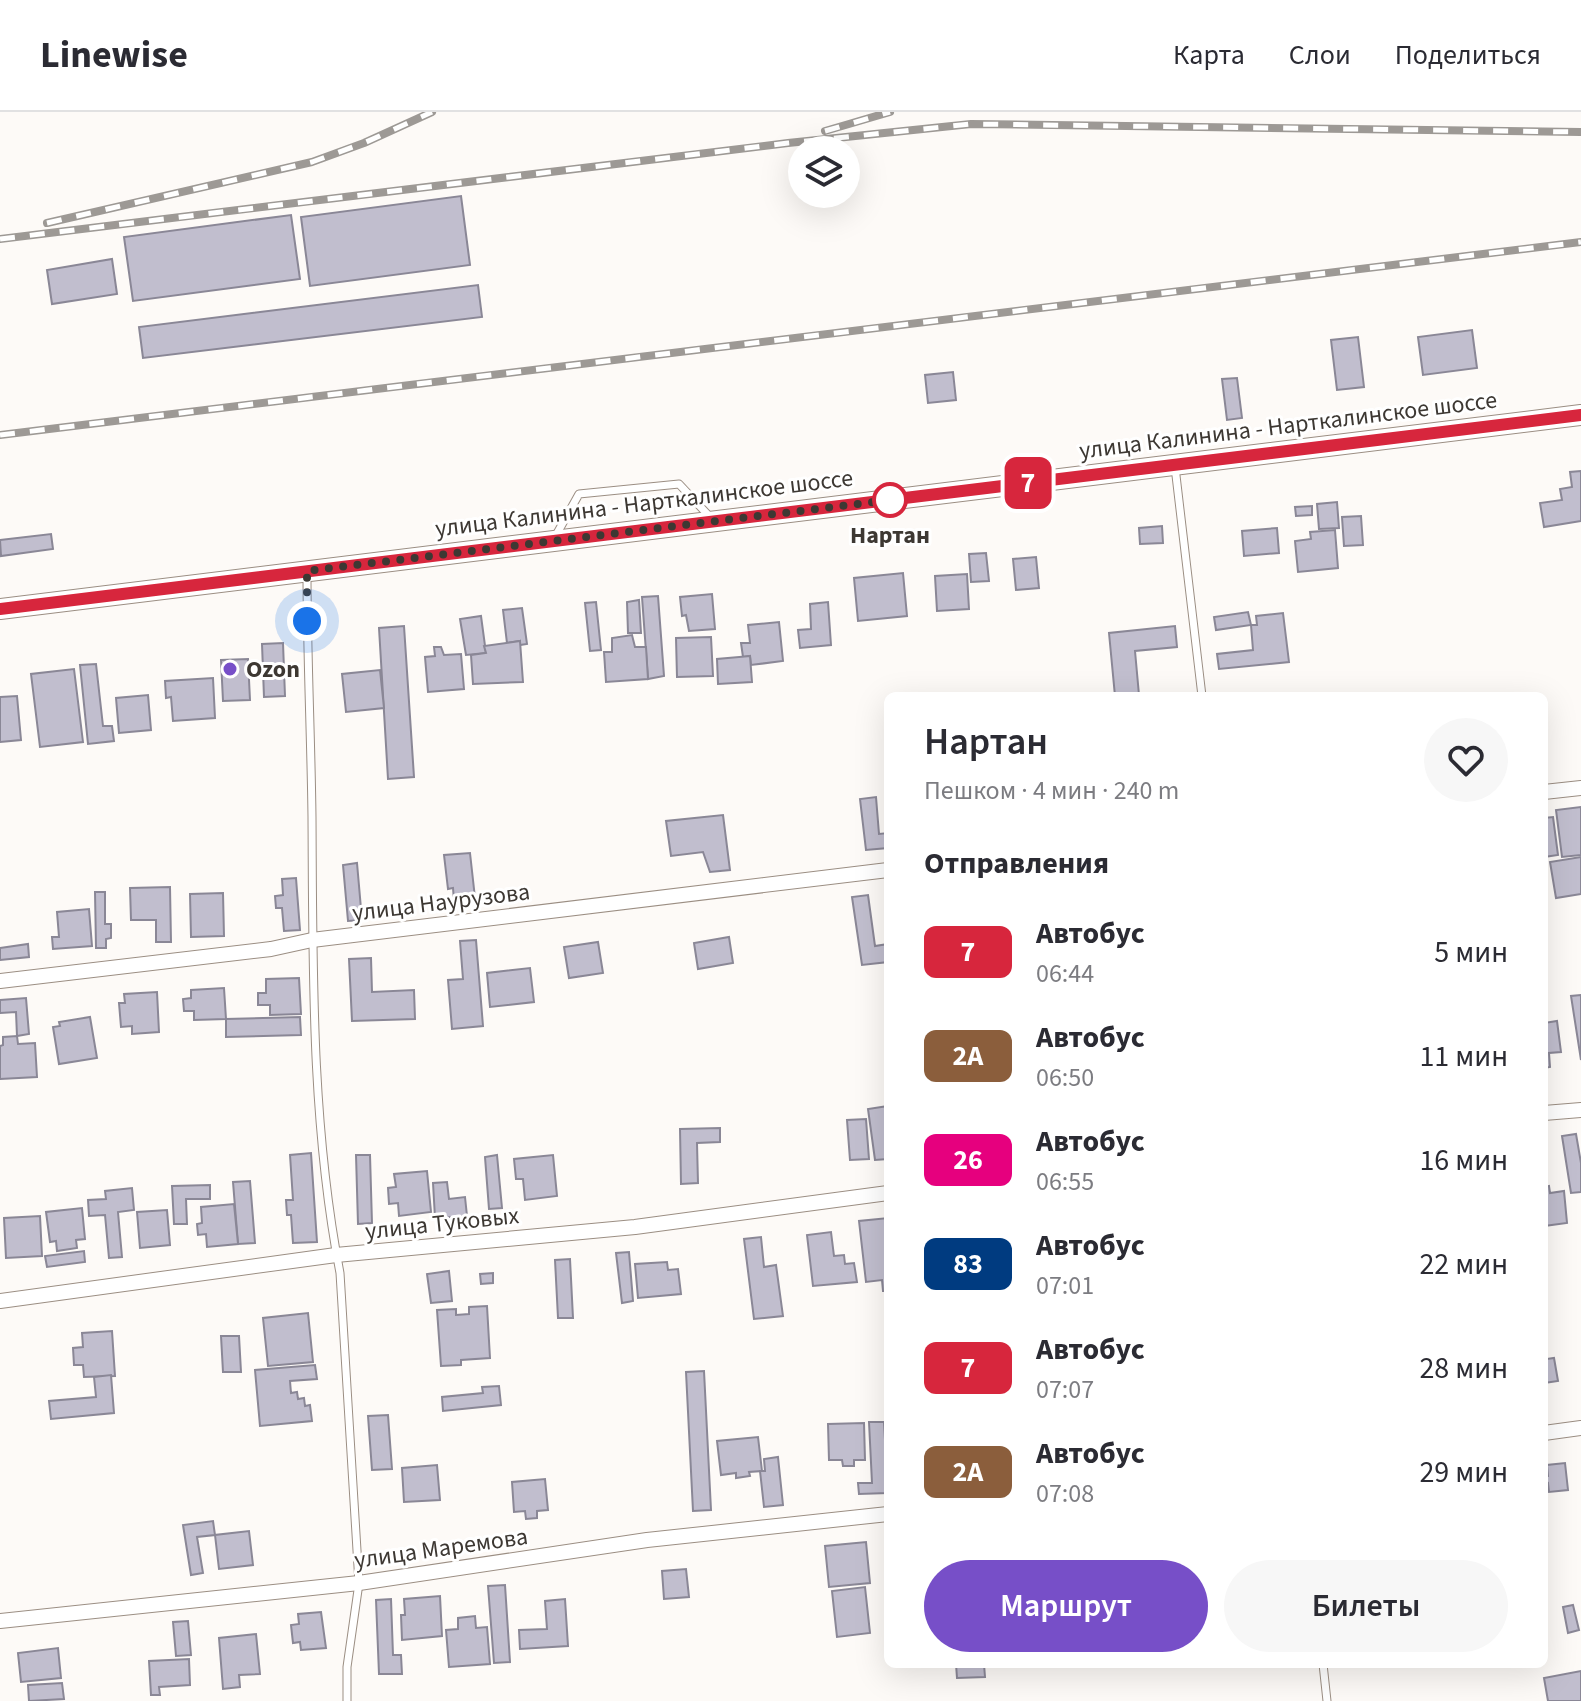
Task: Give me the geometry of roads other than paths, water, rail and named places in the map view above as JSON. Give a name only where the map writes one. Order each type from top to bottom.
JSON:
[{"type":"main road","name":"улица Калинина - Нарткалинское шоссе","points":[[0,609],[1581,415]]},
{"type":"street","points":[[1548,792],[1581,788]]},
{"type":"street","name":"улица Наурузова","points":[[0,981],[884,870]]},
{"type":"street","points":[[1548,1113],[1581,1110]]},
{"type":"street","name":"улица Туковых","points":[[0,1301],[336,1255],[635,1227],[884,1194]]},
{"type":"street","points":[[1548,1432],[1581,1428]]},
{"type":"street","name":"улица Маремова","points":[[0,1621],[359,1583],[647,1540],[884,1514]]},
{"type":"lane","points":[[1175,465],[1202,692]]},
{"type":"lane","points":[[552,542],[579,494],[679,484],[714,522]]},
{"type":"lane","points":[[307,571],[317,1084],[332,1231],[340,1273],[359,1583],[347,1667],[347,1701]]},
{"type":"lane","points":[[1323,1668],[1327,1701]]},
{"type":"railway","points":[[47,223],[312,162],[364,143],[432,112]]},
{"type":"railway","points":[[825,131],[890,112]]},
{"type":"railway","points":[[0,239],[788,143],[971,124],[1581,132]]},
{"type":"railway","points":[[0,435],[1581,242]]},
{"type":"place","name":"Нартан","points":[[890,500]]},
{"type":"place","name":"Ozon","points":[[230,669]]}]
